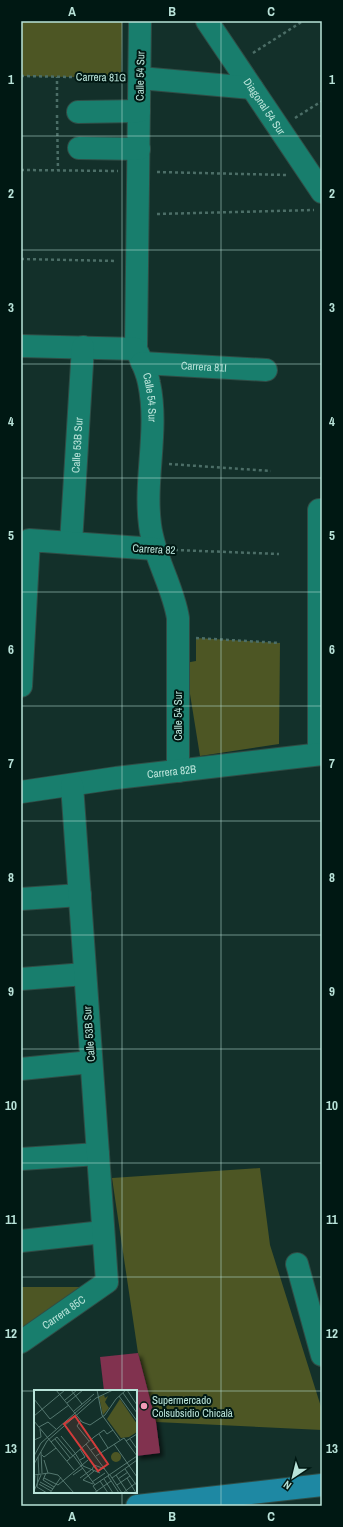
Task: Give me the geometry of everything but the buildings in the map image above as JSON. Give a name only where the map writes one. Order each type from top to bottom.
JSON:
[{"type":"main road","points":[[137,1506],[322,1485]]},
{"type":"street","name":"Calle 54 Sur","points":[[140,21],[137,262],[139,356],[149,383],[151,394],[153,425],[150,463],[149,511],[155,549],[176,604],[178,618],[178,771]]},
{"type":"street","name":"Diagonal 54 Sur","points":[[207,21],[279,128],[316,193]]},
{"type":"street","name":"Carrera 81G","points":[[140,78],[252,88]]},
{"type":"street","points":[[78,112],[139,111]]},
{"type":"street","points":[[79,148],[139,149]]},
{"type":"street","name":"Carrera 81I","points":[[21,346],[83,347],[139,356],[266,370]]},
{"type":"street","name":"Calle 53B Sur","points":[[71,543],[83,347]]},
{"type":"street","points":[[320,510],[320,754]]},
{"type":"street","name":"Carrera 82","points":[[21,686],[29,540],[155,549]]},
{"type":"street","name":"Carrera 82B","points":[[21,792],[320,754]]},
{"type":"street","name":"Calle 53B Sur","points":[[72,785],[107,1282]]},
{"type":"street","points":[[21,899],[80,895]]},
{"type":"street","points":[[21,980],[85,974]]},
{"type":"street","points":[[21,1069],[91,1062]]},
{"type":"street","points":[[21,1159],[98,1154]]},
{"type":"street","points":[[21,1241],[103,1232]]},
{"type":"street","points":[[297,1264],[322,1355]]},
{"type":"street","name":"Carrera 85C","points":[[21,1342],[107,1282]]},
{"type":"path","points":[[236,64],[303,21]]},
{"type":"path","name":"Carrera 81G","points":[[21,76],[140,78]]},
{"type":"path","points":[[57,77],[58,170]]},
{"type":"path","points":[[279,128],[322,101]]},
{"type":"path","points":[[21,170],[138,171],[316,193]]},
{"type":"path","points":[[138,214],[316,193]]},
{"type":"path","points":[[21,259],[137,262]]},
{"type":"path","points":[[150,463],[271,471]]},
{"type":"path","name":"Carrera 82","points":[[155,549],[279,554]]},
{"type":"path","points":[[178,637],[280,643]]},
{"type":"green space","points":[[21,21],[122,21],[121,78],[21,76]]},
{"type":"green space","points":[[196,638],[280,643],[279,744],[200,756],[185,663],[196,661]]},
{"type":"green space","points":[[260,1168],[270,1245],[322,1410],[322,1430],[156,1422],[138,1353],[112,1178]]},
{"type":"green space","points":[[21,1287],[81,1287],[21,1330]]},
{"type":"place","name":"Supermercado Colsubsidio Chicalà","points":[[144,1406]]}]
